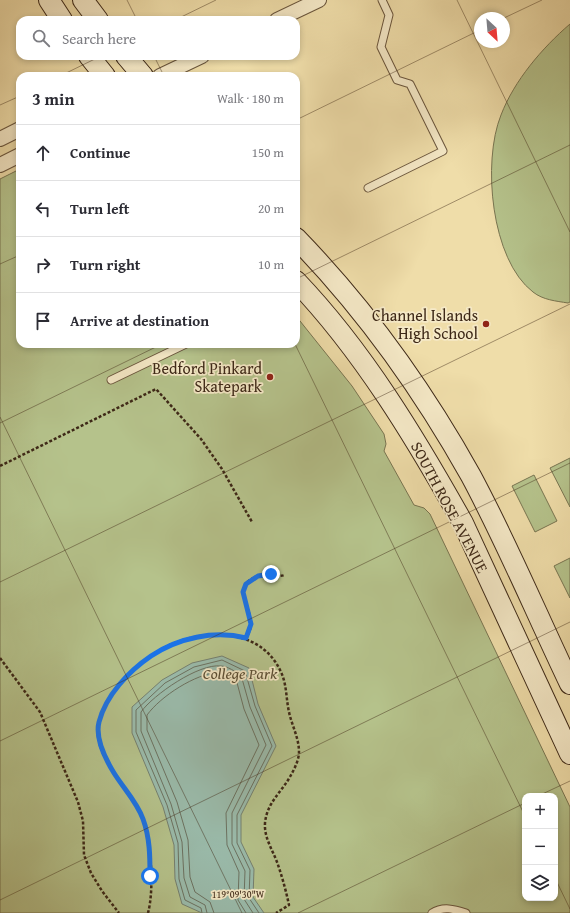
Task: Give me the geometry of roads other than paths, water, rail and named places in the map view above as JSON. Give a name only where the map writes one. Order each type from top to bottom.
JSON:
[{"type":"main road","points":[[49,0],[59,16]]},
{"type":"main road","points":[[83,0],[95,16]]},
{"type":"main road","points":[[92,60],[102,72]]},
{"type":"main road","points":[[129,60],[140,72]]},
{"type":"main road","name":"SOUTH ROSE AVENUE","points":[[300,242],[328,272],[380,336],[420,391],[446,433],[487,508],[570,684]]},
{"type":"main road","name":"SOUTH ROSE AVENUE","points":[[300,285],[319,304],[388,399],[446,493],[463,523],[570,754]]},
{"type":"street","points":[[285,16],[319,0]]},
{"type":"street","points":[[168,72],[194,60]]},
{"type":"street","points":[[0,139],[16,131]]},
{"type":"street","points":[[0,165],[16,157]]},
{"type":"lane","points":[[368,188],[443,151],[410,84],[397,80],[381,47],[389,15],[382,0]]},
{"type":"lane","points":[[111,380],[178,348]]},
{"type":"lane","points":[[432,913],[438,909],[466,913]]},
{"type":"water","points":[[222,656],[249,668],[258,704],[276,746],[241,815],[241,842],[254,869],[253,897],[264,913],[202,913],[182,904],[175,879],[174,845],[163,807],[132,733],[132,707],[162,680],[192,663]]},
{"type":"place","name":"Channel Islands High School","points":[[486,324]]},
{"type":"place","name":"Bedford Pinkard Skatepark","points":[[270,377]]},
{"type":"park label","name":"College Park","points":[[240,673]]}]
